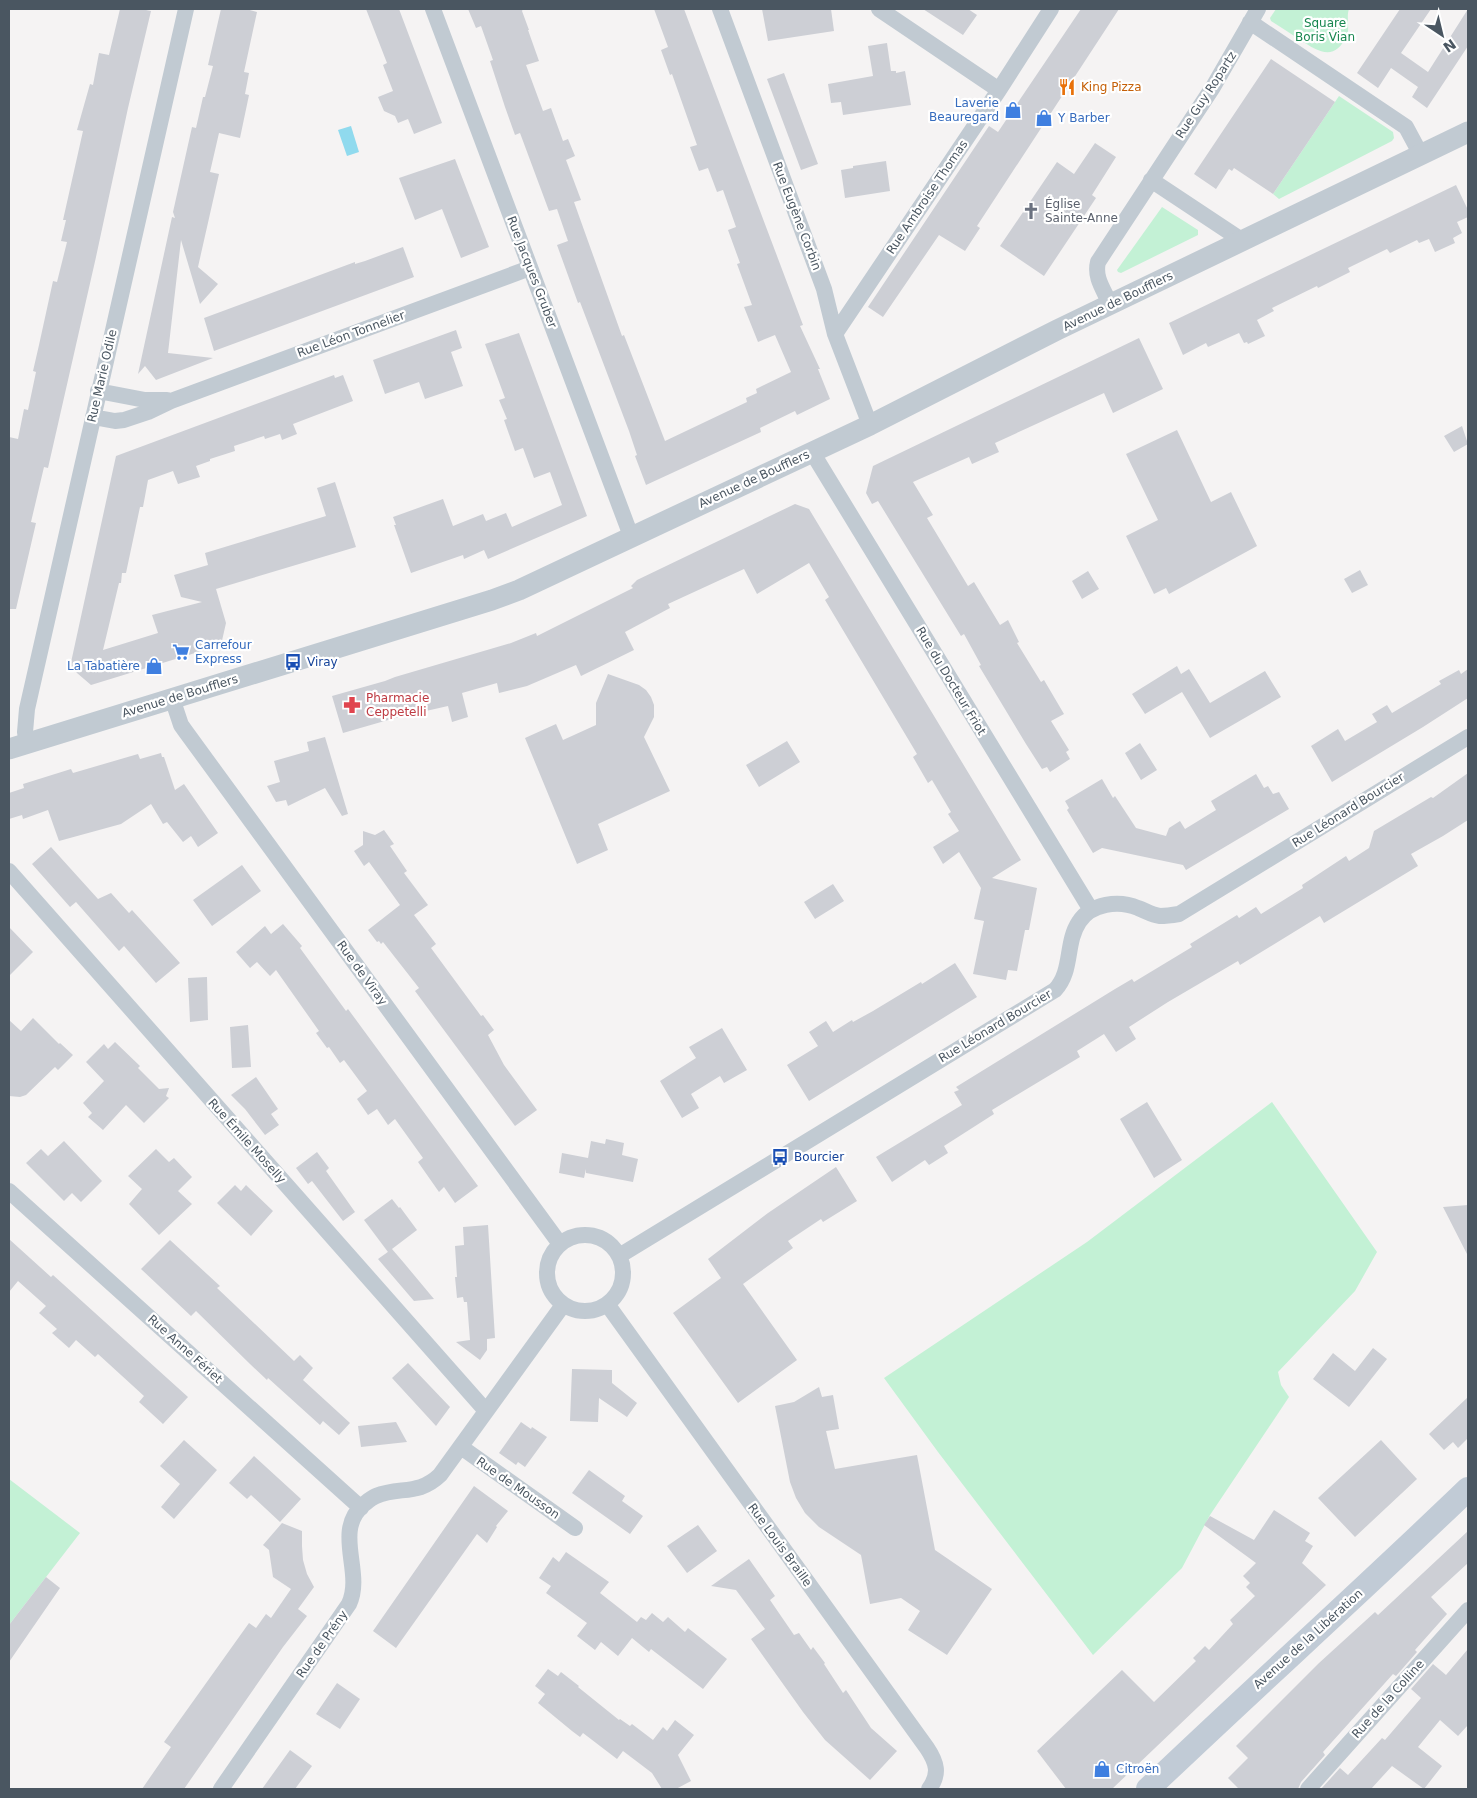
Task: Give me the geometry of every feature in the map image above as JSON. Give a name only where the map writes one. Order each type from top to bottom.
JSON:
[{"type":"main road","name":"Avenue de la Libération","points":[[1148,1789],[1468,1488]]},
{"type":"street","name":"Rue Marie Odile","points":[[18,746],[25,732],[27,709],[186,9]]},
{"type":"street","name":"Rue Jacques Gruber","points":[[434,9],[631,536]]},
{"type":"street","name":"Rue Eugène Corbin","points":[[720,9],[824,289],[836,334],[870,425]]},
{"type":"street","points":[[879,9],[999,90]]},
{"type":"street","name":"Rue Ambroise Thomas","points":[[836,334],[1051,9]]},
{"type":"street","points":[[1254,15],[1406,127],[1421,155]]},
{"type":"street","name":"Rue Guy Ropartz","points":[[1110,304],[1096,277],[1098,262],[1213,87],[1254,15]]},
{"type":"street","name":"Avenue de Boufflers","points":[[18,746],[492,600],[543,579],[870,425],[1110,304],[1468,132]]},
{"type":"street","points":[[1151,180],[1243,241]]},
{"type":"street","name":"Rue Léon Tonnelier","points":[[93,417],[115,421],[148,412],[171,400],[530,268]]},
{"type":"street","name":"Rue Léon Tonnelier","points":[[98,391],[145,400],[171,400]]},
{"type":"street","name":"Rue du Docteur Friot","points":[[812,452],[1091,910]]},
{"type":"street","name":"Rue de Viray","points":[[172,698],[181,725],[560,1244]]},
{"type":"street","name":"Rue Léonard Bourcier","points":[[619,1256],[1055,990],[1065,975],[1074,929],[1091,910],[1100,906],[1118,903],[1138,907],[1161,916],[1179,914],[1468,737]]},
{"type":"street","name":"Rue Émile Moselly","points":[[9,871],[486,1411]]},
{"type":"street","name":"Rue Anne Fériet","points":[[9,1191],[361,1508]]},
{"type":"street","points":[[581,1235],[599,1238],[609,1244],[619,1256],[623,1277],[620,1289],[614,1298],[596,1310],[575,1311],[563,1305],[548,1286],[546,1275],[551,1255],[560,1244],[570,1238],[581,1235]]},
{"type":"street","name":"Rue Louis Braille","points":[[607,1304],[927,1748],[937,1766],[936,1776],[929,1789]]},
{"type":"street","points":[[361,1508],[376,1496],[424,1487],[440,1475],[563,1305]]},
{"type":"street","name":"Rue de Mousson","points":[[461,1447],[575,1528]]},
{"type":"street","name":"Rue de Prény","points":[[221,1789],[352,1598],[354,1578],[350,1553],[350,1527],[353,1517],[361,1508]]},
{"type":"street","name":"Rue de la Colline","points":[[1308,1789],[1468,1610]]},
{"type":"green space","name":"Square Boris Vian","points":[[1276,9],[1349,9],[1347,35],[1337,49],[1332,52],[1320,51],[1271,21],[1270,18]]},
{"type":"green space","points":[[1339,96],[1393,132],[1394,138],[1392,141],[1279,199],[1273,194]]},
{"type":"green space","points":[[1162,207],[1198,230],[1198,235],[1121,273],[1118,272],[1117,270]]},
{"type":"green space","points":[[1272,1102],[1377,1252],[1355,1291],[1278,1372],[1281,1385],[1289,1397],[1210,1515],[1182,1568],[1093,1655],[884,1378],[1087,1242]]},
{"type":"green space","points":[[9,1479],[80,1533],[9,1625]]},
{"type":"water","points":[[351,126],[359,152],[347,156],[338,130]]},
{"type":"building","points":[[120,9],[151,11],[48,468],[44,467],[31,522],[36,523],[16,609],[9,609],[9,437],[18,439],[24,409],[28,410],[36,372],[33,371],[53,281],[57,282],[67,242],[61,241],[66,220],[63,220],[83,131],[77,130],[90,84],[93,85],[99,53],[109,55]]},
{"type":"building","points":[[221,9],[246,9],[257,12],[244,72],[249,73],[245,94],[249,95],[240,138],[219,133],[210,172],[219,174],[198,267],[218,284],[200,304],[181,240],[168,353],[213,358],[156,380],[145,366],[138,374],[172,217],[175,218],[173,212],[192,127],[196,128],[213,66],[208,65]]},
{"type":"building","points":[[366,9],[399,9],[442,123],[414,134],[408,119],[398,123],[395,116],[384,111],[378,97],[393,91],[383,65],[387,63]]},
{"type":"building","points":[[468,9],[523,9],[522,11],[539,61],[526,65],[543,111],[551,108],[563,141],[568,139],[575,156],[566,160],[581,200],[574,202],[622,336],[624,335],[665,441],[747,402],[746,398],[757,393],[756,389],[791,372],[775,335],[758,342],[744,307],[752,305],[737,264],[740,263],[728,230],[736,227],[723,190],[717,192],[708,168],[699,171],[690,147],[697,145],[672,74],[670,75],[661,50],[668,47],[654,9],[684,9],[803,325],[800,326],[820,369],[818,369],[830,399],[797,415],[795,411],[760,428],[761,432],[646,485],[635,456],[637,455],[629,431],[557,245],[568,241],[557,209],[549,211],[520,133],[515,135],[490,61],[493,60],[481,26],[476,28]]},
{"type":"building","points":[[762,9],[831,9],[834,31],[768,41]]},
{"type":"building","points":[[923,9],[968,9],[977,15],[963,35]]},
{"type":"building","points":[[1081,9],[1119,9],[977,226],[980,228],[965,251],[939,235],[883,317],[868,307],[989,126],[998,132]]},
{"type":"building","points":[[1400,9],[1431,9],[1401,53],[1428,72],[1468,9],[1468,46],[1427,108],[1412,97],[1418,87],[1391,68],[1378,88],[1357,73]]},
{"type":"building","points":[[887,43],[891,71],[896,71],[896,73],[905,71],[911,105],[843,115],[841,102],[831,103],[828,84],[873,76],[868,46]]},
{"type":"building","points":[[1271,59],[1335,102],[1273,194],[1234,168],[1232,171],[1229,169],[1216,189],[1194,174]]},
{"type":"building","points":[[784,73],[818,164],[801,170],[767,79]]},
{"type":"building","name":"Église Sainte-Anne","points":[[1095,143],[1116,157],[1092,195],[1096,198],[1044,276],[1000,246],[1057,162],[1074,174]]},
{"type":"building","points":[[455,159],[489,247],[461,258],[442,209],[415,220],[399,178]]},
{"type":"building","points":[[886,161],[890,191],[845,198],[841,170],[853,168],[853,166]]},
{"type":"building","points":[[1456,185],[1468,210],[1468,217],[1457,222],[1462,233],[1453,238],[1455,243],[1435,252],[1429,239],[1419,243],[1417,240],[1390,253],[1387,249],[1348,268],[1350,272],[1272,308],[1274,311],[1257,320],[1265,336],[1248,344],[1247,342],[1244,343],[1239,333],[1208,347],[1206,343],[1183,355],[1169,323]]},
{"type":"building","points":[[403,247],[414,277],[214,351],[204,318],[355,262],[355,264],[365,261]]},
{"type":"building","points":[[456,330],[462,348],[451,352],[463,386],[425,399],[419,382],[385,394],[373,360]]},
{"type":"building","points":[[519,333],[587,516],[488,559],[484,550],[464,559],[463,555],[411,573],[393,517],[443,499],[453,526],[483,514],[486,521],[506,513],[512,527],[562,505],[550,472],[534,478],[523,448],[515,451],[504,420],[507,419],[499,400],[505,398],[485,344]]},
{"type":"building","points":[[1139,338],[1163,389],[1113,413],[1104,393],[995,443],[999,452],[972,464],[969,457],[913,482],[933,515],[927,518],[968,586],[974,582],[1000,625],[1008,620],[1019,642],[1017,643],[1041,682],[1044,680],[1064,714],[1051,721],[1069,750],[1066,752],[1070,759],[1050,772],[1047,767],[1042,769],[1026,744],[979,666],[981,665],[964,634],[961,636],[878,501],[872,504],[866,493],[873,466]]},
{"type":"building","points":[[334,375],[335,378],[343,375],[353,401],[293,424],[297,434],[282,440],[280,434],[265,439],[264,436],[234,446],[235,451],[210,459],[210,461],[196,466],[200,477],[178,484],[173,471],[148,480],[143,507],[140,507],[126,573],[122,573],[121,583],[119,583],[103,650],[158,633],[152,615],[202,602],[181,597],[174,575],[208,565],[205,553],[326,516],[317,488],[335,482],[356,547],[216,589],[226,623],[221,645],[91,685],[70,667],[116,456]]},
{"type":"building","points":[[1462,426],[1468,444],[1454,452],[1444,436]]},
{"type":"building","points":[[1177,430],[1211,502],[1231,492],[1257,546],[1169,594],[1166,588],[1154,594],[1126,536],[1158,520],[1126,454]]},
{"type":"building","points":[[795,504],[809,509],[1021,860],[992,878],[1037,888],[1029,930],[1025,930],[1017,971],[1008,970],[1006,980],[973,974],[984,921],[974,919],[981,888],[959,852],[943,864],[933,847],[959,831],[948,814],[951,812],[932,780],[928,783],[913,757],[917,754],[825,600],[829,597],[809,563],[757,594],[744,569],[668,604],[670,608],[625,632],[634,650],[581,676],[576,665],[527,686],[499,693],[497,683],[462,693],[468,717],[452,722],[448,706],[395,718],[343,733],[332,696],[511,643],[536,633],[537,636],[633,588],[631,586],[637,580]]},
{"type":"building","points":[[1360,570],[1368,585],[1352,593],[1344,579]]},
{"type":"building","points":[[1088,571],[1099,589],[1082,599],[1072,581]]},
{"type":"building","points":[[1177,666],[1181,674],[1189,669],[1210,703],[1265,671],[1281,697],[1210,738],[1182,692],[1145,714],[1132,694]]},
{"type":"building","points":[[1468,669],[1468,698],[1332,782],[1311,746],[1338,729],[1345,741],[1377,722],[1372,714],[1387,705],[1392,713],[1441,684],[1439,681],[1459,670],[1461,674]]},
{"type":"building","points":[[608,674],[639,685],[651,697],[654,705],[654,717],[644,737],[670,791],[598,824],[608,850],[577,864],[525,738],[556,724],[563,740],[596,725],[596,703]]},
{"type":"building","points":[[325,737],[348,814],[342,816],[325,788],[288,806],[286,800],[276,802],[267,786],[280,782],[274,761],[309,751],[307,742]]},
{"type":"building","points":[[787,741],[800,762],[759,787],[746,765]]},
{"type":"building","points":[[1140,743],[1157,770],[1141,780],[1125,753]]},
{"type":"building","points":[[161,753],[175,790],[184,784],[218,833],[198,847],[191,836],[183,842],[167,822],[163,824],[151,804],[121,824],[59,841],[48,810],[23,819],[22,815],[9,819],[9,793],[24,788],[23,784],[71,769],[73,773],[138,754],[140,759]]},
{"type":"building","points":[[1468,773],[1468,820],[1411,854],[1418,866],[1324,923],[1320,916],[1240,965],[1238,961],[1168,1002],[1129,1027],[1136,1039],[1116,1052],[1104,1034],[1077,1051],[1080,1057],[992,1110],[994,1114],[944,1146],[948,1153],[929,1165],[925,1160],[892,1182],[876,1157],[962,1105],[954,1092],[959,1090],[956,1087],[1115,989],[1132,979],[1134,982],[1192,947],[1190,944],[1237,915],[1239,918],[1256,907],[1261,914],[1303,888],[1302,885],[1346,856],[1349,861],[1369,848],[1374,831],[1431,797],[1433,798]]},
{"type":"building","points":[[1256,774],[1264,788],[1268,786],[1273,794],[1279,792],[1289,809],[1186,870],[1183,865],[1102,848],[1093,853],[1067,810],[1069,808],[1065,801],[1102,779],[1113,798],[1115,796],[1136,828],[1166,836],[1169,828],[1180,821],[1185,829],[1216,810],[1211,801]]},
{"type":"building","points":[[384,830],[394,844],[390,846],[407,871],[404,873],[428,905],[414,915],[436,944],[431,948],[481,1016],[483,1015],[494,1030],[488,1035],[504,1065],[537,1110],[515,1126],[415,991],[419,988],[383,942],[381,944],[379,941],[377,942],[368,930],[400,905],[369,862],[364,866],[354,851],[363,845],[363,831],[375,835]]},
{"type":"building","points":[[51,847],[98,899],[111,893],[129,913],[132,910],[180,963],[156,983],[124,946],[119,951],[76,902],[70,907],[32,864]]},
{"type":"building","points":[[242,865],[261,891],[212,926],[193,900]]},
{"type":"building","points":[[833,884],[844,901],[815,919],[804,902]]},
{"type":"building","points":[[283,924],[302,946],[300,948],[346,1011],[348,1009],[478,1186],[455,1203],[444,1187],[439,1192],[418,1162],[423,1158],[395,1119],[388,1125],[377,1109],[368,1115],[357,1099],[367,1091],[344,1060],[340,1063],[329,1047],[327,1048],[316,1033],[319,1031],[276,970],[270,976],[257,962],[250,968],[236,952],[265,926],[271,934]]},
{"type":"building","points":[[9,927],[33,952],[9,976]]},
{"type":"building","points":[[955,963],[977,997],[809,1101],[787,1065],[818,1046],[809,1032],[826,1021],[833,1032],[852,1020],[853,1022],[873,1011],[921,982],[922,984]]},
{"type":"building","points":[[207,977],[208,1020],[190,1022],[188,978]]},
{"type":"building","points":[[33,1018],[73,1055],[58,1070],[55,1067],[26,1095],[20,1097],[9,1096],[9,1020],[21,1031]]},
{"type":"building","points":[[248,1025],[251,1067],[232,1068],[230,1027]]},
{"type":"building","points":[[722,1028],[747,1070],[724,1083],[720,1076],[691,1094],[699,1108],[682,1118],[660,1081],[696,1058],[689,1047]]},
{"type":"building","points":[[115,1042],[140,1066],[138,1068],[159,1089],[169,1088],[166,1096],[169,1098],[144,1123],[126,1105],[103,1130],[88,1117],[92,1113],[83,1103],[104,1081],[86,1062],[104,1044],[108,1049]]},
{"type":"building","points":[[256,1077],[278,1109],[271,1114],[279,1125],[265,1135],[245,1109],[231,1095]]},
{"type":"building","points":[[1147,1102],[1182,1160],[1154,1178],[1120,1119]]},
{"type":"building","points":[[606,1139],[624,1143],[622,1155],[638,1159],[633,1182],[586,1173],[586,1169],[584,1178],[559,1173],[562,1153],[588,1158],[591,1141],[605,1144]]},
{"type":"building","points":[[64,1141],[102,1181],[81,1202],[72,1193],[64,1201],[26,1163],[41,1149],[48,1156]]},
{"type":"building","points":[[156,1149],[169,1162],[174,1158],[192,1177],[178,1191],[192,1204],[159,1235],[129,1204],[142,1189],[128,1176]]},
{"type":"building","points":[[317,1152],[329,1168],[326,1171],[355,1212],[343,1221],[312,1181],[308,1184],[296,1168]]},
{"type":"building","points":[[836,1167],[857,1201],[823,1222],[821,1219],[788,1241],[793,1248],[743,1284],[797,1360],[738,1403],[673,1313],[721,1278],[708,1259],[768,1213]]},
{"type":"building","points":[[235,1185],[241,1191],[246,1185],[273,1211],[251,1236],[217,1203]]},
{"type":"building","points":[[392,1199],[417,1230],[388,1252],[364,1220]]},
{"type":"building","points":[[1468,1205],[1468,1256],[1443,1207]]},
{"type":"building","points":[[488,1225],[495,1338],[487,1339],[487,1350],[480,1360],[456,1342],[470,1340],[467,1302],[464,1302],[463,1297],[457,1298],[455,1246],[464,1245],[463,1227]]},
{"type":"building","points":[[9,1239],[51,1277],[53,1275],[188,1397],[163,1424],[139,1402],[144,1396],[98,1354],[95,1357],[76,1340],[69,1348],[52,1333],[57,1329],[39,1313],[46,1306],[18,1281],[9,1292]]},
{"type":"building","points":[[170,1240],[220,1286],[217,1288],[294,1361],[300,1355],[313,1368],[303,1380],[350,1423],[339,1435],[323,1421],[320,1425],[268,1378],[267,1380],[196,1311],[191,1316],[141,1269]]},
{"type":"building","points":[[392,1249],[434,1299],[414,1301],[378,1259]]},
{"type":"building","points":[[1373,1348],[1387,1359],[1349,1407],[1313,1379],[1333,1353],[1355,1371]]},
{"type":"building","points":[[408,1363],[450,1407],[436,1426],[392,1378]]},
{"type":"building","points":[[572,1369],[612,1370],[612,1383],[637,1403],[627,1417],[599,1398],[598,1422],[570,1421]]},
{"type":"building","points":[[819,1387],[822,1397],[833,1395],[839,1429],[826,1431],[835,1469],[917,1455],[935,1550],[992,1589],[947,1655],[908,1630],[920,1611],[901,1598],[870,1604],[861,1555],[819,1527],[805,1513],[796,1498],[790,1482],[775,1406],[794,1402]]},
{"type":"building","points":[[1468,1397],[1468,1438],[1458,1448],[1453,1442],[1444,1450],[1429,1434]]},
{"type":"building","points":[[396,1422],[407,1442],[361,1447],[358,1426]]},
{"type":"building","points":[[521,1422],[547,1437],[525,1467],[518,1462],[516,1465],[499,1453]]},
{"type":"building","points":[[184,1440],[217,1470],[174,1519],[161,1507],[180,1484],[160,1466]]},
{"type":"building","points":[[1381,1440],[1417,1479],[1355,1537],[1318,1498]]},
{"type":"building","points":[[254,1456],[301,1499],[280,1522],[251,1495],[247,1499],[229,1483]]},
{"type":"building","points":[[589,1470],[625,1496],[622,1501],[643,1516],[630,1534],[572,1493]]},
{"type":"building","points":[[474,1486],[508,1511],[496,1526],[487,1543],[477,1534],[396,1648],[373,1631]]},
{"type":"building","points":[[1274,1510],[1310,1533],[1305,1541],[1313,1546],[1302,1563],[1326,1585],[1112,1789],[1066,1789],[1037,1751],[1122,1670],[1154,1702],[1196,1661],[1193,1658],[1205,1646],[1209,1650],[1233,1624],[1230,1620],[1255,1596],[1246,1587],[1250,1583],[1243,1576],[1256,1563],[1204,1525],[1210,1516],[1254,1540]]},
{"type":"building","points":[[282,1523],[302,1531],[303,1560],[307,1574],[314,1587],[298,1609],[307,1616],[283,1647],[184,1789],[142,1789],[171,1747],[164,1742],[249,1623],[256,1628],[266,1614],[271,1618],[291,1589],[273,1577],[269,1550],[263,1545]]},
{"type":"building","points":[[698,1525],[717,1551],[687,1573],[667,1546]]},
{"type":"building","points":[[1468,1531],[1468,1563],[1431,1597],[1447,1614],[1415,1650],[1417,1652],[1396,1676],[1393,1674],[1323,1752],[1325,1755],[1301,1782],[1298,1789],[1239,1789],[1228,1778],[1248,1758],[1236,1746],[1319,1663],[1375,1612],[1378,1615]]},
{"type":"building","points":[[566,1552],[609,1582],[600,1593],[637,1622],[641,1617],[646,1620],[652,1613],[663,1622],[668,1617],[685,1632],[688,1628],[727,1659],[703,1689],[651,1649],[649,1652],[632,1638],[618,1656],[601,1642],[595,1650],[577,1636],[587,1623],[546,1593],[551,1586],[539,1578],[553,1557],[559,1562]]},
{"type":"building","points":[[749,1559],[775,1596],[770,1600],[794,1635],[799,1633],[811,1650],[813,1647],[843,1693],[846,1690],[871,1728],[897,1751],[870,1780],[825,1740],[751,1639],[765,1629],[736,1590],[711,1586]]},
{"type":"building","points":[[46,1577],[60,1588],[9,1662],[9,1625]]},
{"type":"building","points":[[1468,1649],[1468,1725],[1458,1736],[1440,1720],[1418,1747],[1442,1766],[1424,1789],[1392,1766],[1371,1789],[1321,1789],[1340,1768],[1348,1775],[1382,1738],[1385,1740],[1421,1698],[1411,1689],[1433,1664],[1446,1675]]},
{"type":"building","points":[[548,1669],[558,1676],[561,1672],[619,1720],[630,1726],[632,1724],[653,1740],[663,1727],[667,1731],[675,1720],[694,1735],[678,1755],[691,1781],[676,1789],[662,1789],[652,1773],[623,1751],[617,1759],[583,1733],[580,1737],[572,1731],[538,1703],[545,1694],[535,1686]]},
{"type":"building","points":[[337,1683],[360,1699],[340,1729],[316,1714]]},
{"type":"building","points":[[290,1750],[312,1766],[295,1789],[262,1789]]},
{"type":"place","name":"King Pizza","points":[[1067,87]]},
{"type":"place","name":"Laverie Beauregard","points":[[1013,110]]},
{"type":"place","name":"Y Barber","points":[[1044,118]]},
{"type":"place","name":"Église Sainte-Anne","points":[[1031,211]]},
{"type":"place","name":"Carrefour Express","points":[[181,652]]},
{"type":"place","name":"Viray","points":[[293,662]]},
{"type":"place","name":"La Tabatière","points":[[154,666]]},
{"type":"place","name":"Pharmacie Ceppetelli","points":[[352,705]]},
{"type":"place","name":"Bourcier","points":[[780,1157]]},
{"type":"place","name":"Citroën","points":[[1102,1769]]}]
